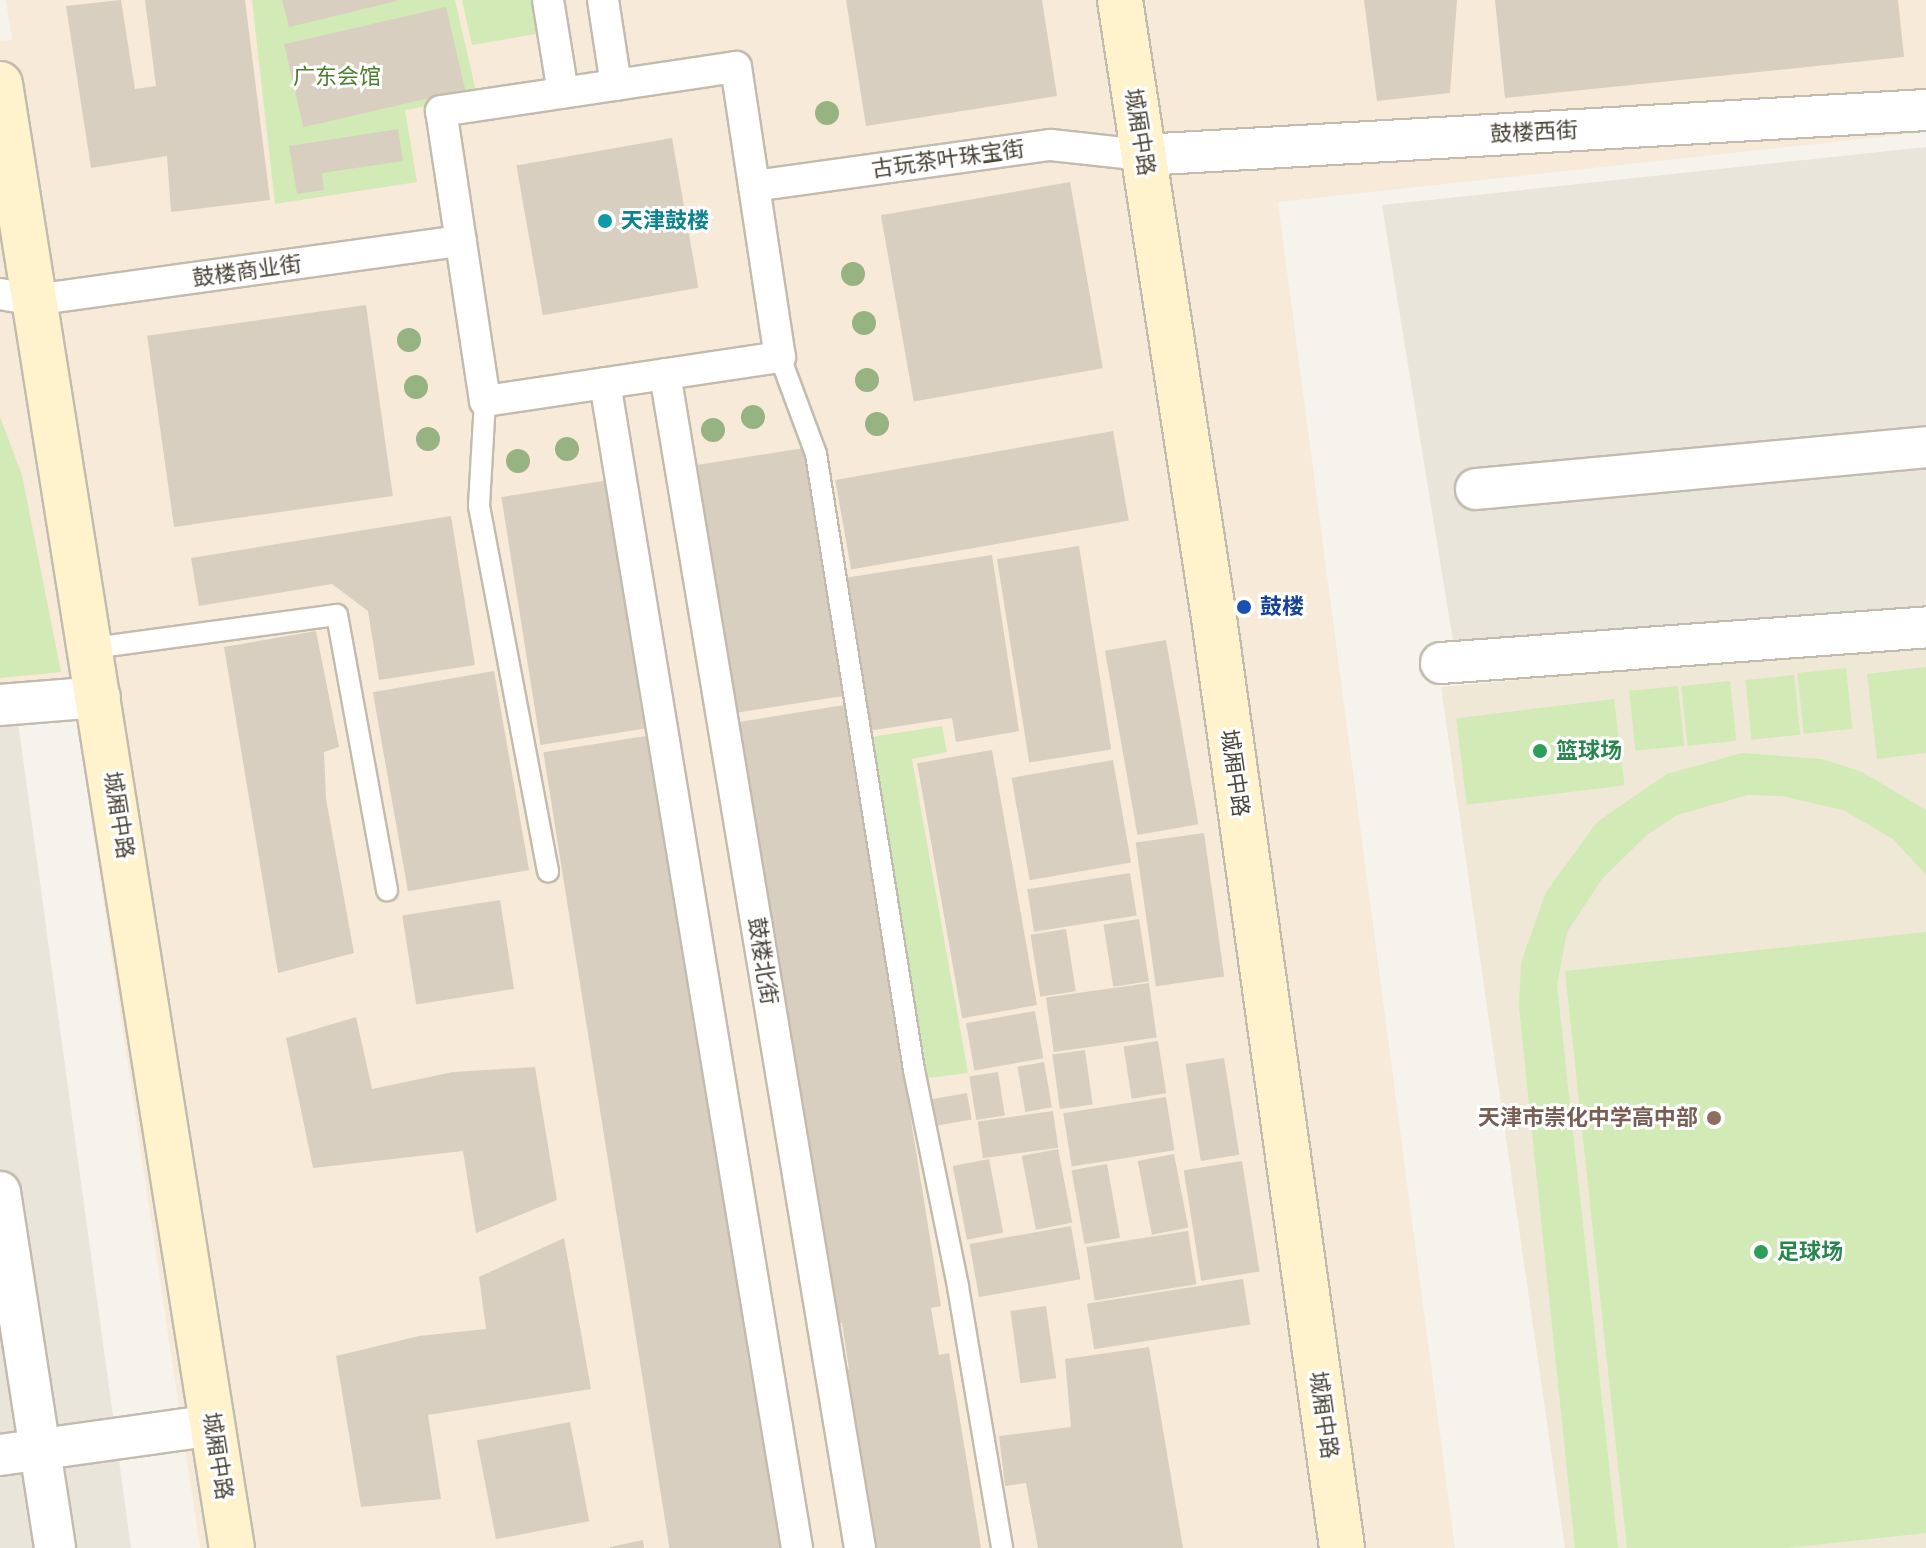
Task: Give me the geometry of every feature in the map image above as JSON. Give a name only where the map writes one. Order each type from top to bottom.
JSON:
[{"type":"main road","name":"城厢中路","points":[[1120,0],[1214,618],[1342,1548]]},
{"type":"main road","name":"城厢中路","points":[[0,84],[17,297],[93,648],[232,1548]]},
{"type":"street","points":[[548,0],[563,93]]},
{"type":"street","points":[[603,0],[616,85]]},
{"type":"street","points":[[736,67],[780,357],[485,401],[441,111],[616,85],[736,67]]},
{"type":"street","name":"鼓楼西街","points":[[1143,155],[1926,110]]},
{"type":"street","name":"古玩茶叶珠宝街","points":[[754,186],[1051,145],[1143,155]]},
{"type":"street","name":"鼓楼商业街","points":[[17,297],[461,241]]},
{"type":"street","name":"鼓楼北街","points":[[665,374],[860,1548]]},
{"type":"street","points":[[605,383],[797,1548]]},
{"type":"street","points":[[1476,489],[1926,447]]},
{"type":"street","points":[[1441,663],[1926,627]]},
{"type":"street","points":[[0,705],[100,697]]},
{"type":"street","points":[[0,1192],[55,1548]]},
{"type":"street","points":[[0,1455],[213,1425]]},
{"type":"lane","points":[[780,357],[816,454],[914,1070],[958,1287],[1002,1548]]},
{"type":"lane","points":[[485,401],[479,506],[548,872]]},
{"type":"lane","points":[[93,648],[337,615],[387,891]]},
{"type":"shaded area","points":[[6,0],[1926,0],[1926,132],[1278,202],[1455,1548],[200,1548],[72,691],[0,697],[0,41],[12,40]]},
{"type":"shaded area","points":[[1926,147],[1926,616],[1455,653],[1382,205]]},
{"type":"shaded area","name":"天津市崇化中学高中部","points":[[1926,643],[1926,1548],[1565,1548],[1441,687]]},
{"type":"shaded area","points":[[16,707],[131,1548],[0,1548],[0,709]]},
{"type":"green space","name":"广东会馆","points":[[252,0],[455,0],[477,96],[405,110],[417,182],[275,204]]},
{"type":"green space","points":[[462,0],[531,0],[536,34],[472,45]]},
{"type":"green space","points":[[0,417],[22,475],[61,672],[0,678]]},
{"type":"green space","points":[[1926,667],[1926,753],[1877,759],[1867,674]]},
{"type":"green space","points":[[1846,668],[1852,729],[1804,734],[1797,673]]},
{"type":"green space","points":[[1794,675],[1800,735],[1752,740],[1745,680]]},
{"type":"green space","name":"篮球场","points":[[1730,681],[1736,741],[1688,746],[1681,686]]},
{"type":"green space","name":"篮球场","points":[[1678,686],[1684,746],[1636,751],[1629,691]]},
{"type":"green space","name":"篮球场","points":[[1614,699],[1625,785],[1467,805],[1456,718]]},
{"type":"green space","points":[[942,726],[947,752],[912,759],[968,1073],[928,1078],[871,737]]},
{"type":"green space","points":[[1742,753],[1822,759],[1862,772],[1926,810],[1926,875],[1893,839],[1843,810],[1782,796],[1748,795],[1677,815],[1647,835],[1602,879],[1567,932],[1557,985],[1618,1548],[1575,1548],[1519,1007],[1521,963],[1546,892],[1597,822],[1667,774]]},
{"type":"green space","name":"足球场","points":[[1926,932],[1926,1533],[1786,1548],[1627,1548],[1565,971]]},
{"type":"building","points":[[121,0],[135,89],[156,86],[145,0],[245,0],[270,200],[171,212],[167,156],[91,168],[66,6]]},
{"type":"building","points":[[282,0],[397,0],[397,1],[289,27]]},
{"type":"building","points":[[846,0],[1042,0],[1057,96],[866,126]]},
{"type":"building","points":[[1364,0],[1457,0],[1450,93],[1377,101]]},
{"type":"building","points":[[1495,0],[1898,0],[1904,57],[1505,98]]},
{"type":"building","points":[[446,7],[465,90],[303,127],[284,44]]},
{"type":"building","points":[[398,129],[403,161],[322,173],[324,190],[297,194],[289,146]]},
{"type":"building","points":[[672,138],[698,288],[543,315],[516,165]]},
{"type":"building","points":[[1070,182],[1103,368],[914,401],[881,215]]},
{"type":"building","points":[[366,305],[393,496],[174,527],[147,336]]},
{"type":"building","points":[[1113,431],[1129,521],[851,570],[835,480]]},
{"type":"building","points":[[804,448],[843,696],[735,713],[695,465]]},
{"type":"building","points":[[609,480],[648,728],[541,745],[501,497]]},
{"type":"building","points":[[451,516],[475,665],[379,680],[368,611],[332,584],[199,606],[191,558]]},
{"type":"building","points":[[1079,546],[1111,749],[1029,762],[997,559]]},
{"type":"building","points":[[992,555],[1019,731],[956,742],[952,718],[868,731],[844,578]]},
{"type":"building","points":[[316,631],[339,747],[324,752],[326,799],[354,953],[278,973],[224,647]]},
{"type":"building","points":[[1166,640],[1198,824],[1137,835],[1105,651]]},
{"type":"building","points":[[494,671],[529,870],[408,891],[373,692]]},
{"type":"building","points":[[844,705],[941,1306],[931,1308],[939,1355],[949,1353],[981,1548],[873,1548],[844,1370],[849,1369],[842,1323],[837,1324],[739,722]]},
{"type":"building","points":[[652,735],[781,1548],[669,1548],[543,752]]},
{"type":"building","points":[[992,750],[1037,1005],[962,1018],[917,763]]},
{"type":"building","points":[[1113,760],[1131,862],[1030,880],[1012,778]]},
{"type":"building","points":[[1204,833],[1224,977],[1156,986],[1136,843]]},
{"type":"building","points":[[1130,873],[1137,915],[1034,932],[1027,889]]},
{"type":"building","points":[[500,900],[514,989],[416,1004],[402,915]]},
{"type":"building","points":[[1139,919],[1149,981],[1113,987],[1103,925]]},
{"type":"building","points":[[1066,929],[1076,991],[1040,997],[1030,935]]},
{"type":"building","points":[[1149,983],[1157,1037],[1054,1052],[1046,997]]},
{"type":"building","points":[[1035,1011],[1043,1058],[974,1070],[966,1023]]},
{"type":"building","points":[[356,1017],[372,1089],[453,1072],[535,1067],[557,1200],[476,1233],[463,1151],[313,1168],[286,1038]]},
{"type":"building","points":[[1158,1041],[1166,1093],[1132,1099],[1123,1046]]},
{"type":"building","points":[[1085,1050],[1093,1104],[1060,1109],[1052,1055]]},
{"type":"building","points":[[1224,1058],[1239,1155],[1201,1161],[1185,1064]]},
{"type":"building","points":[[1044,1062],[1052,1107],[1025,1112],[1017,1067]]},
{"type":"building","points":[[998,1072],[1005,1115],[976,1120],[969,1077]]},
{"type":"building","points":[[967,1093],[972,1120],[933,1126],[929,1100]]},
{"type":"building","points":[[1166,1097],[1174,1150],[1072,1167],[1063,1113]]},
{"type":"building","points":[[1053,1111],[1058,1148],[983,1158],[978,1122]]},
{"type":"building","points":[[1058,1149],[1072,1223],[1036,1230],[1022,1156]]},
{"type":"building","points":[[1174,1154],[1188,1228],[1152,1235],[1138,1161]]},
{"type":"building","points":[[989,1159],[1003,1233],[967,1240],[953,1166]]},
{"type":"building","points":[[1242,1161],[1260,1272],[1201,1281],[1184,1170]]},
{"type":"building","points":[[1107,1164],[1120,1238],[1085,1244],[1072,1170]]},
{"type":"building","points":[[1071,1226],[1080,1279],[979,1297],[970,1244]]},
{"type":"building","points":[[1188,1231],[1196,1284],[1095,1300],[1086,1247]]},
{"type":"building","points":[[564,1238],[591,1389],[428,1415],[441,1499],[361,1507],[336,1356],[419,1336],[486,1329],[479,1277]]},
{"type":"building","points":[[1243,1279],[1250,1324],[1094,1349],[1087,1304]]},
{"type":"building","points":[[1046,1306],[1056,1378],[1021,1383],[1010,1311]]},
{"type":"building","points":[[1149,1347],[1183,1548],[1038,1548],[1026,1483],[1005,1486],[999,1436],[1071,1427],[1065,1359]]},
{"type":"building","points":[[570,1422],[589,1521],[496,1539],[477,1440]]},
{"type":"building","points":[[643,1540],[644,1548],[610,1548],[610,1547]]},
{"type":"place","name":"天津鼓楼","points":[[605,221]]},
{"type":"place","name":"鼓楼","points":[[1244,607]]},
{"type":"place","name":"篮球场","points":[[1540,751]]},
{"type":"place","name":"天津市崇化中学高中部","points":[[1714,1118]]},
{"type":"place","name":"足球场","points":[[1761,1252]]}]
